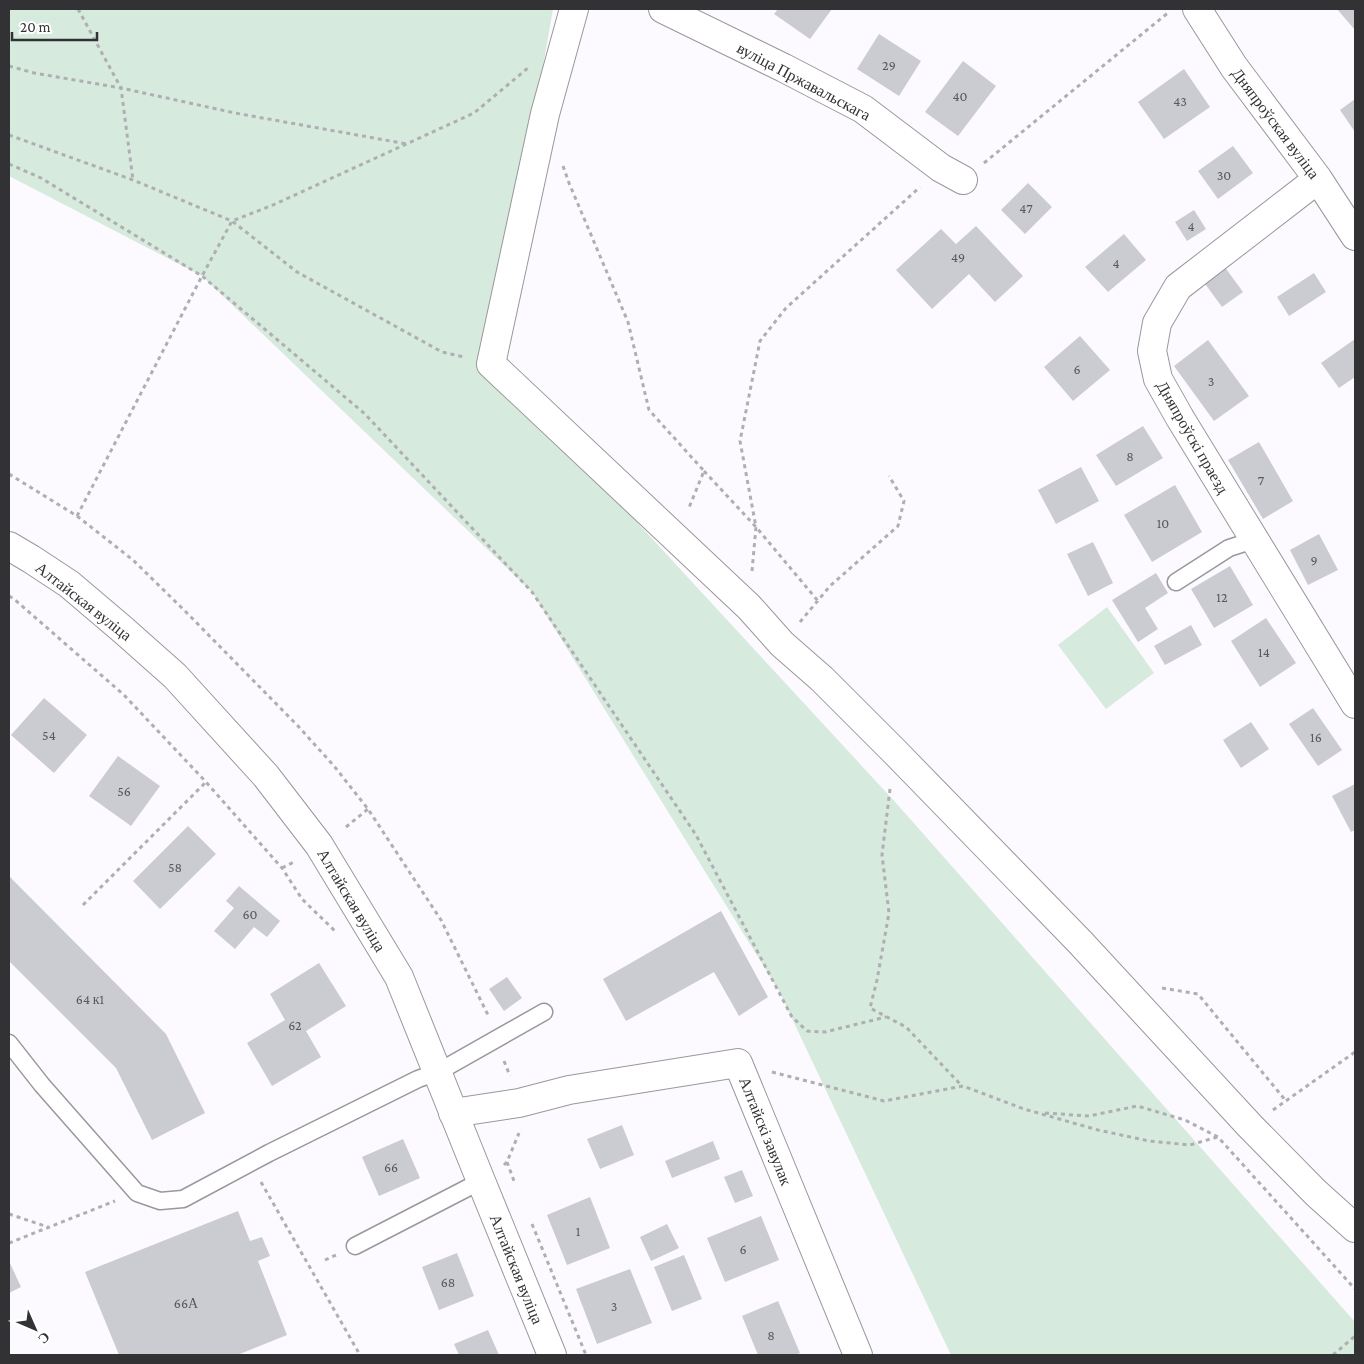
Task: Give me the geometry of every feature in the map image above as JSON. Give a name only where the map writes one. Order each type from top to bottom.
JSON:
[{"type":"street","points":[[574,9],[545,114],[491,364],[749,607],[782,644],[822,679],[1080,942],[1250,1126],[1316,1193],[1355,1228]]},
{"type":"street","name":"вуліца Пржавальскага","points":[[662,9],[784,68],[863,109],[952,174]]},
{"type":"street","name":"Дняпроўская вуліца","points":[[1197,9],[1234,67],[1318,179],[1355,236]]},
{"type":"street","name":"Дняпроўскі праезд","points":[[1318,179],[1178,287],[1157,323],[1152,351],[1158,379],[1355,704]]},
{"type":"street","name":"Алтайская вуліца","points":[[9,546],[69,584],[174,676],[266,776],[319,845],[399,977],[552,1355]]},
{"type":"street","name":"Алтайскі завулак","points":[[453,1113],[518,1103],[569,1090],[738,1063],[858,1355]]},
{"type":"lane","points":[[1176,582],[1230,548],[1254,540]]},
{"type":"lane","points":[[9,1043],[42,1086],[137,1192],[160,1201],[183,1199],[269,1153],[418,1079],[438,1072],[544,1012]]},
{"type":"lane","points":[[355,1246],[481,1181]]},
{"type":"path","points":[[78,9],[121,88],[133,180]]},
{"type":"path","points":[[749,607],[756,527],[740,441],[760,341],[786,308],[952,174],[1174,9]]},
{"type":"path","points":[[77,516],[232,221],[272,205],[474,113],[531,65]]},
{"type":"path","points":[[9,66],[34,73],[121,88],[235,112],[407,144]]},
{"type":"path","points":[[9,135],[133,180],[232,221],[297,272],[352,303],[442,352],[491,364]]},
{"type":"path","points":[[560,157],[569,183],[628,322],[649,410],[756,527],[818,601]]},
{"type":"path","points":[[9,164],[41,178],[202,276],[365,414],[532,592],[696,835],[792,1017],[807,1031],[825,1032],[886,1017]]},
{"type":"path","points":[[676,538],[704,471]]},
{"type":"path","points":[[782,644],[830,586],[898,526],[904,501],[889,476]]},
{"type":"path","points":[[9,596],[124,695],[206,782],[282,868],[302,898],[337,932]]},
{"type":"path","points":[[895,752],[882,855],[889,913],[878,980],[870,1008],[906,1026],[963,1086],[1036,1113],[1098,1130],[1149,1141],[1190,1145],[1250,1126],[1355,1052]]},
{"type":"path","points":[[83,905],[206,782]]},
{"type":"path","points":[[346,827],[368,809]]},
{"type":"path","points":[[282,868],[296,860]]},
{"type":"path","points":[[1160,987],[1198,994],[1286,1101]]},
{"type":"path","points":[[738,1063],[884,1101],[963,1086]]},
{"type":"path","points":[[1036,1113],[1089,1116],[1136,1106],[1185,1120],[1218,1137],[1355,1289]]},
{"type":"path","points":[[508,1162],[514,1182]]},
{"type":"path","points":[[258,1177],[360,1355]]},
{"type":"path","points":[[9,1243],[137,1192]]},
{"type":"path","points":[[9,1214],[48,1227]]},
{"type":"path","points":[[530,1218],[586,1355]]},
{"type":"path","points":[[1333,1355],[1355,1336]]},
{"type":"green space","points":[[9,9],[553,9],[491,364],[896,803],[1355,1322],[1355,1355],[951,1355],[779,991],[532,592],[202,276],[9,176]]},
{"type":"green space","points":[[1107,607],[1154,673],[1106,709],[1058,645]]},
{"type":"building","points":[[778,9],[832,9],[810,39],[774,14]]},
{"type":"building","points":[[1337,9],[1355,9],[1355,30]]},
{"type":"building","points":[[879,34],[921,61],[899,96],[857,69]]},
{"type":"building","points":[[963,61],[996,86],[958,136],[925,112]]},
{"type":"building","points":[[1184,69],[1210,107],[1164,139],[1138,102]]},
{"type":"building","points":[[1355,99],[1355,132],[1340,110]]},
{"type":"building","points":[[1233,146],[1253,173],[1218,199],[1198,171]]},
{"type":"building","points":[[1028,183],[1052,207],[1025,234],[1001,210]]},
{"type":"building","points":[[1194,210],[1206,229],[1187,241],[1175,222]]},
{"type":"building","points":[[976,226],[1023,276],[995,302],[969,274],[932,309],[896,270],[941,229],[956,244]]},
{"type":"building","points":[[1124,234],[1146,260],[1108,292],[1085,267]]},
{"type":"building","points":[[1224,266],[1243,292],[1222,307],[1203,281]]},
{"type":"building","points":[[1314,273],[1326,292],[1289,316],[1277,297]]},
{"type":"building","points":[[1080,336],[1110,370],[1073,401],[1044,367]]},
{"type":"building","points":[[1355,339],[1355,377],[1339,388],[1321,363]]},
{"type":"building","points":[[1208,340],[1249,396],[1214,421],[1174,366]]},
{"type":"building","points":[[1143,426],[1163,458],[1116,486],[1096,455]]},
{"type":"building","points":[[1259,442],[1293,501],[1263,519],[1228,460]]},
{"type":"building","points":[[1081,467],[1099,501],[1056,524],[1038,490]]},
{"type":"building","points":[[1175,485],[1202,532],[1152,562],[1124,515]]},
{"type":"building","points":[[1319,534],[1338,570],[1308,585],[1290,550]]},
{"type":"building","points":[[1093,542],[1113,583],[1088,596],[1067,554]]},
{"type":"building","points":[[1230,566],[1253,605],[1214,628],[1191,589]]},
{"type":"building","points":[[1156,573],[1168,593],[1145,608],[1158,629],[1138,642],[1112,600]]},
{"type":"building","points":[[1266,618],[1296,663],[1260,687],[1231,641]]},
{"type":"building","points":[[1191,625],[1202,645],[1165,665],[1154,646]]},
{"type":"building","points":[[44,698],[87,735],[54,773],[11,735]]},
{"type":"building","points":[[1313,708],[1342,750],[1318,766],[1289,724]]},
{"type":"building","points":[[1251,722],[1269,749],[1241,768],[1223,740]]},
{"type":"building","points":[[118,756],[160,786],[131,826],[89,796]]},
{"type":"building","points":[[1355,784],[1355,830],[1351,832],[1332,796]]},
{"type":"building","points":[[188,826],[216,854],[160,909],[133,881]]},
{"type":"building","points":[[9,876],[166,1034],[205,1113],[152,1140],[116,1068],[9,961]]},
{"type":"building","points":[[239,886],[280,921],[267,937],[254,927],[235,949],[214,931],[234,908],[226,901]]},
{"type":"building","points":[[721,911],[768,997],[739,1016],[714,972],[626,1021],[603,979]]},
{"type":"building","points":[[319,963],[346,1006],[306,1031],[321,1057],[272,1086],[247,1043],[285,1020],[270,994]]},
{"type":"building","points":[[507,977],[522,998],[504,1011],[489,989]]},
{"type":"building","points":[[622,1125],[634,1155],[600,1169],[587,1139]]},
{"type":"building","points":[[403,1139],[420,1178],[379,1196],[362,1157]]},
{"type":"building","points":[[713,1141],[720,1159],[672,1178],[665,1161]]},
{"type":"building","points":[[742,1170],[753,1196],[735,1203],[724,1177]]},
{"type":"building","points":[[590,1197],[610,1248],[567,1265],[547,1215]]},
{"type":"building","points":[[238,1211],[250,1241],[262,1237],[270,1256],[258,1261],[287,1335],[237,1355],[119,1355],[85,1272]]},
{"type":"building","points":[[761,1216],[779,1260],[725,1282],[707,1238]]},
{"type":"building","points":[[667,1224],[679,1248],[651,1261],[640,1237]]},
{"type":"building","points":[[457,1253],[474,1296],[439,1310],[422,1267]]},
{"type":"building","points":[[684,1255],[702,1299],[672,1311],[654,1267]]},
{"type":"building","points":[[9,1261],[21,1287],[9,1293]]},
{"type":"building","points":[[630,1269],[652,1323],[597,1344],[576,1289]]},
{"type":"building","points":[[778,1301],[800,1353],[795,1355],[758,1355],[742,1316]]},
{"type":"building","points":[[488,1330],[499,1355],[459,1355],[454,1344]]}]
